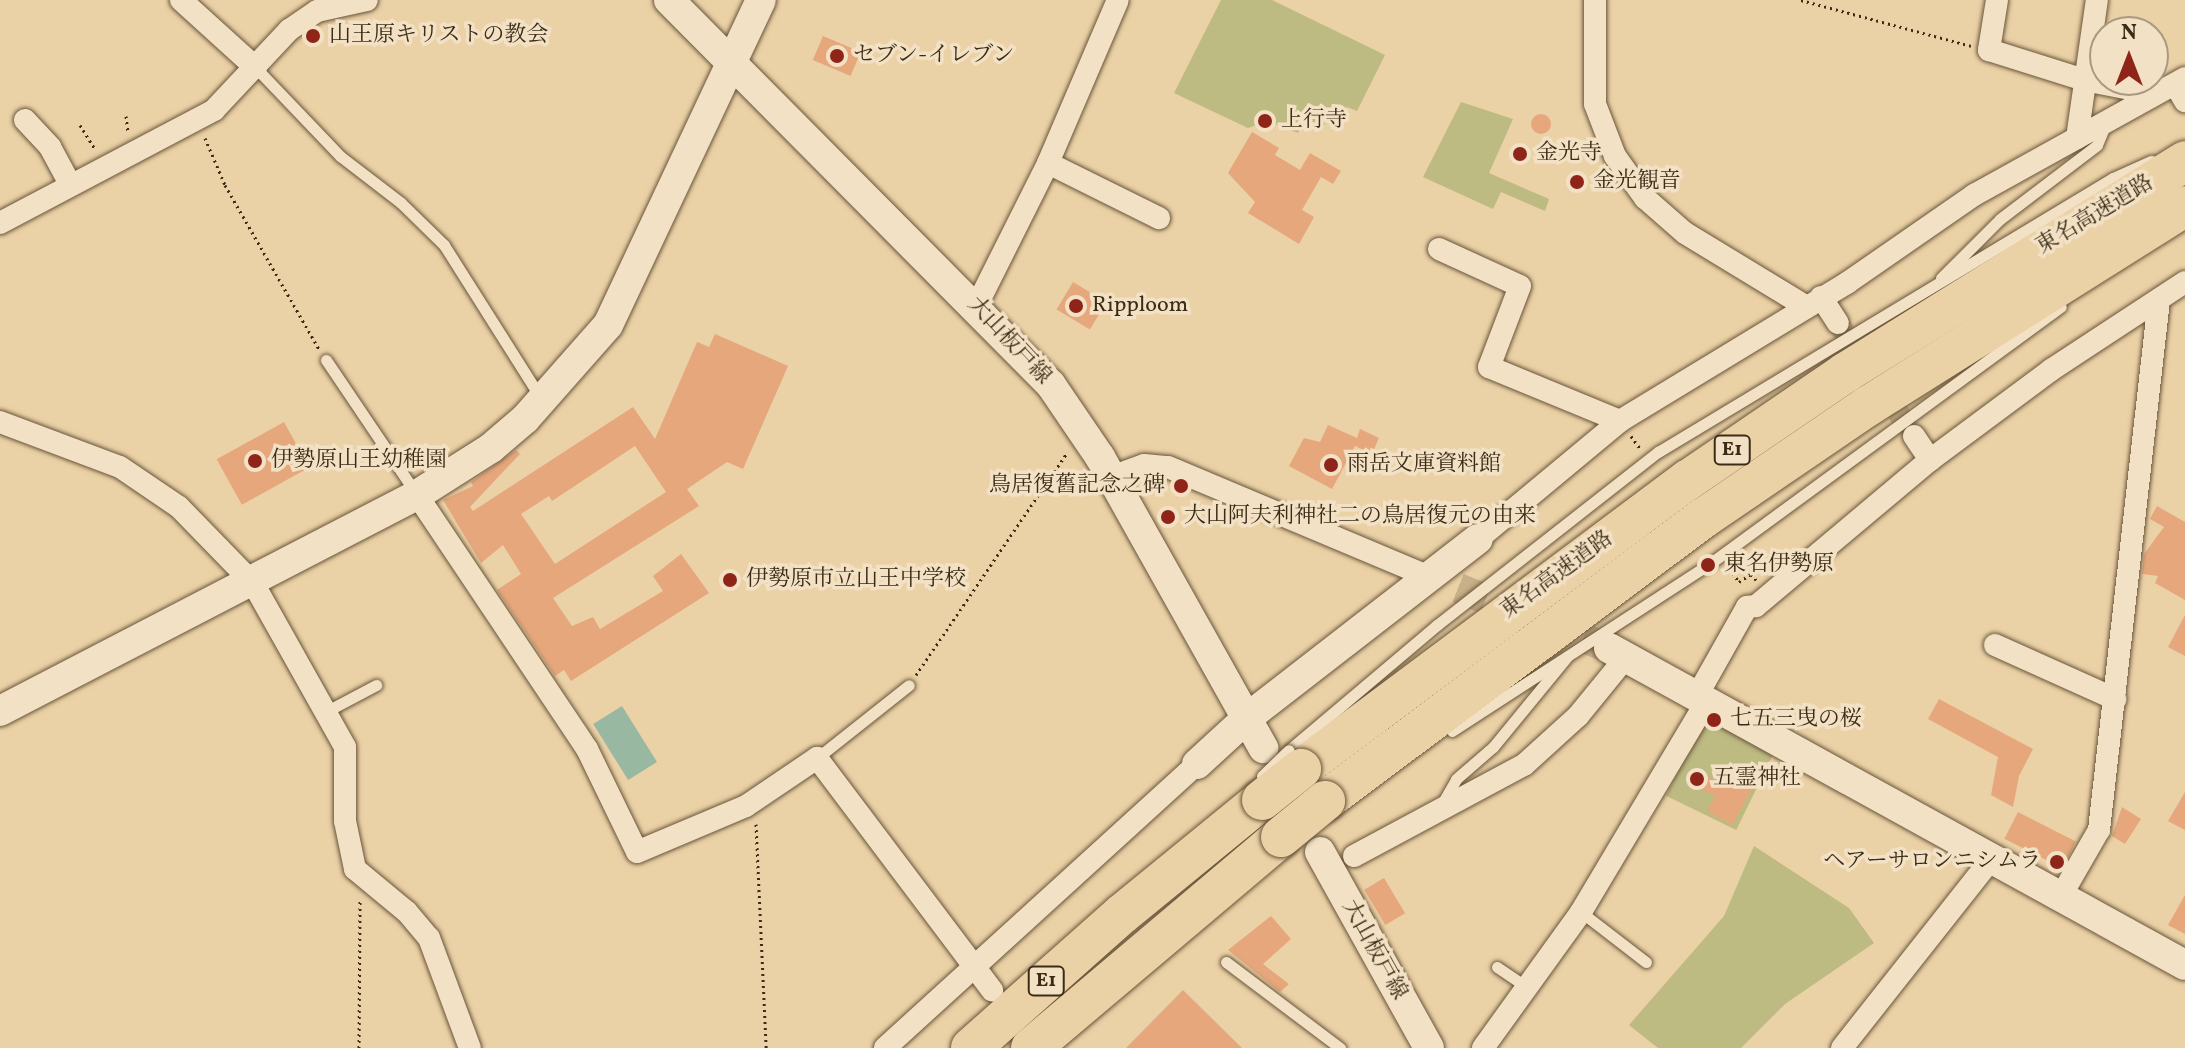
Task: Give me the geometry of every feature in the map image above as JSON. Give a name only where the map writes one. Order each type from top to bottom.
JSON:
[{"type":"highway","name":"東名高速道路","points":[[971,1048],[1250,796],[1284,756],[1845,373],[2185,161]]},
{"type":"highway","name":"東名高速道路","points":[[1031,1048],[1136,956],[1325,801],[1718,509],[1868,406],[2185,209]]},
{"type":"street","points":[[181,0],[256,68]]},
{"type":"street","points":[[0,223],[105,164],[214,110],[289,30],[317,11],[367,0]]},
{"type":"street","name":"大山板戸線","points":[[669,0],[977,305],[1051,385],[1111,477],[1247,718],[1284,756]]},
{"type":"street","points":[[0,711],[253,583],[417,495],[491,448],[543,401],[608,325],[639,268],[731,59],[761,0]]},
{"type":"street","points":[[977,305],[1048,163],[1118,0]]},
{"type":"street","points":[[1595,0],[1595,104],[1615,156],[1645,198],[1685,233],[1813,302],[1838,323]]},
{"type":"street","points":[[1997,0],[1989,50],[2084,80],[2175,89]]},
{"type":"street","points":[[2077,138],[2097,0]]},
{"type":"street","points":[[885,1048],[1247,718],[1625,428],[1927,223],[2077,138],[2175,89]]},
{"type":"street","points":[[25,120],[50,147],[70,184]]},
{"type":"street","points":[[1048,163],[1159,218]]},
{"type":"street","points":[[1439,249],[1520,286],[1489,367],[1625,428]]},
{"type":"street","points":[[1483,1048],[1581,912],[1703,697],[1747,607],[1768,595],[1930,460],[2051,370],[2185,282]]},
{"type":"street","points":[[2061,896],[2099,830],[2159,300]]},
{"type":"street","points":[[0,422],[120,467],[179,507],[253,583],[345,747],[345,821],[360,873],[429,938],[470,1048]]},
{"type":"street","points":[[1914,436],[1930,460]]},
{"type":"street","points":[[1111,477],[1144,465],[1168,467],[1458,588]]},
{"type":"street","points":[[417,495],[587,749],[637,852],[756,799],[817,758],[992,990]]},
{"type":"street","points":[[1995,645],[2061,681],[2115,699]]},
{"type":"street","points":[[1354,856],[1524,765],[1578,716],[1618,652],[2185,965]]},
{"type":"street","name":"大山板戸線","points":[[1320,852],[1429,1048]]},
{"type":"street","points":[[1842,1048],[1992,858]]},
{"type":"lane","points":[[256,68],[340,156],[401,203],[444,245],[543,401]]},
{"type":"lane","points":[[1926,292],[2000,219],[2097,145],[2107,122]]},
{"type":"lane","points":[[1284,756],[1437,625],[1658,452],[2113,178],[2185,145]]},
{"type":"lane","points":[[2102,276],[2185,209]]},
{"type":"lane","points":[[1439,740],[1575,647],[1708,565],[2078,294]]},
{"type":"lane","points":[[326,360],[417,495]]},
{"type":"lane","points":[[1439,809],[1456,779],[1493,747],[1575,647]]},
{"type":"lane","points":[[325,712],[376,685]]},
{"type":"lane","points":[[817,758],[909,685]]},
{"type":"lane","points":[[1136,956],[1259,876]]},
{"type":"lane","points":[[1581,912],[1646,962]]},
{"type":"lane","points":[[1226,962],[1340,1048]]},
{"type":"lane","points":[[1497,967],[1528,988]]},
{"type":"path","points":[[1801,0],[1989,50]]},
{"type":"path","points":[[197,120],[225,185],[326,360]]},
{"type":"path","points":[[80,125],[105,164]]},
{"type":"path","points":[[1625,428],[1643,453]]},
{"type":"path","points":[[909,685],[1083,430]]},
{"type":"path","points":[[1724,562],[1739,582],[1751,574],[1768,595]]},
{"type":"path","points":[[756,799],[766,1048]]},
{"type":"path","points":[[353,1048],[359,1048],[360,873]]},
{"type":"shaded area","points":[[1221,0],[1272,0],[1385,55],[1357,111],[1347,107],[1338,124],[1327,120],[1322,129],[1304,121],[1298,133],[1268,121],[1248,128],[1174,93]]},
{"type":"shaded area","points":[[1461,102],[1513,119],[1489,173],[1549,199],[1545,211],[1501,192],[1493,209],[1423,177]]},
{"type":"shaded area","points":[[622,706],[657,762],[628,780],[593,724]]},
{"type":"shaded area","points":[[1706,714],[1776,748],[1736,830],[1666,796]]},
{"type":"shaded area","points":[[1754,846],[1849,908],[1874,943],[1785,1004],[1741,1048],[1658,1048],[1629,1025],[1724,916]]},
{"type":"building","name":"セブン-イレブン","points":[[823,36],[861,52],[851,76],[813,60]]},
{"type":"building","points":[[1537,114],[1545,114],[1551,124],[1545,134],[1537,134],[1531,128],[1531,120]]},
{"type":"building","points":[[1252,132],[1279,148],[1275,155],[1300,170],[1310,153],[1341,171],[1333,184],[1321,177],[1302,210],[1314,217],[1299,244],[1248,213],[1255,202],[1228,173]]},
{"type":"building","points":[[1073,282],[1106,302],[1090,330],[1057,309]]},
{"type":"building","points":[[715,334],[788,366],[743,469],[727,462],[687,489],[699,506],[553,598],[572,626],[593,617],[600,629],[663,591],[653,576],[681,554],[709,593],[571,681],[564,670],[555,676],[497,590],[521,574],[503,545],[481,563],[443,500],[473,486],[471,482],[516,450],[520,454],[470,507],[473,511],[633,407],[655,439],[697,342],[709,347]],"holes":[[[635,446],[666,492],[555,564],[521,514],[549,496],[552,501]]]},
{"type":"building","points":[[284,422],[309,467],[242,505],[217,459]]},
{"type":"building","points":[[1328,425],[1357,438],[1360,429],[1379,438],[1372,454],[1355,446],[1332,489],[1289,466],[1304,438],[1320,442]]},
{"type":"building","points":[[2157,506],[2185,522],[2185,600],[2155,583],[2158,576],[2142,574],[2144,554],[2164,527],[2150,519]]},
{"type":"building","points":[[2185,615],[2185,656],[2168,647]]},
{"type":"building","points":[[1939,699],[2033,749],[2019,776],[2013,807],[1991,795],[1998,757],[1928,719]]},
{"type":"building","points":[[1732,766],[1757,780],[1732,825],[1707,811],[1715,796],[1686,782],[1692,769],[1722,784]]},
{"type":"building","points":[[2185,792],[2185,830],[2168,821]]},
{"type":"building","points":[[2122,807],[2141,819],[2125,844],[2112,836]]},
{"type":"building","points":[[2018,812],[2076,842],[2062,868],[2004,839]]},
{"type":"building","points":[[1384,878],[1405,913],[1385,925],[1364,890]]},
{"type":"building","points":[[2185,895],[2185,934],[2168,925]]},
{"type":"building","points":[[1271,916],[1291,939],[1263,964],[1289,984],[1280,992],[1228,950]]},
{"type":"building","points":[[1183,990],[1242,1048],[1126,1048]]},
{"type":"tunnel","points":[[1838,323],[1914,436]]},
{"type":"tunnel","points":[[1458,588],[1609,648]]},
{"type":"place","name":"山王原キリストの教会","points":[[313,36]]},
{"type":"place","name":"セブン-イレブン","points":[[837,56]]},
{"type":"place","name":"上行寺","points":[[1265,121]]},
{"type":"place","name":"金光寺","points":[[1520,154]]},
{"type":"place","name":"金光観音","points":[[1577,182]]},
{"type":"place","name":"Ripploom","points":[[1076,306]]},
{"type":"place","name":"伊勢原山王幼稚園","points":[[255,461]]},
{"type":"place","name":"雨岳文庫資料館","points":[[1331,465]]},
{"type":"place","name":"鳥居復舊記念之碑","points":[[1181,486]]},
{"type":"place","name":"大山阿夫利神社二の鳥居復元の由来","points":[[1168,517]]},
{"type":"place","name":"東名伊勢原","points":[[1708,565]]},
{"type":"place","name":"伊勢原市立山王中学校","points":[[730,580]]},
{"type":"place","name":"七五三曳の桜","points":[[1714,720]]},
{"type":"place","name":"五霊神社","points":[[1697,779]]},
{"type":"place","name":"ヘアーサロンニシムラ","points":[[2057,862]]}]
